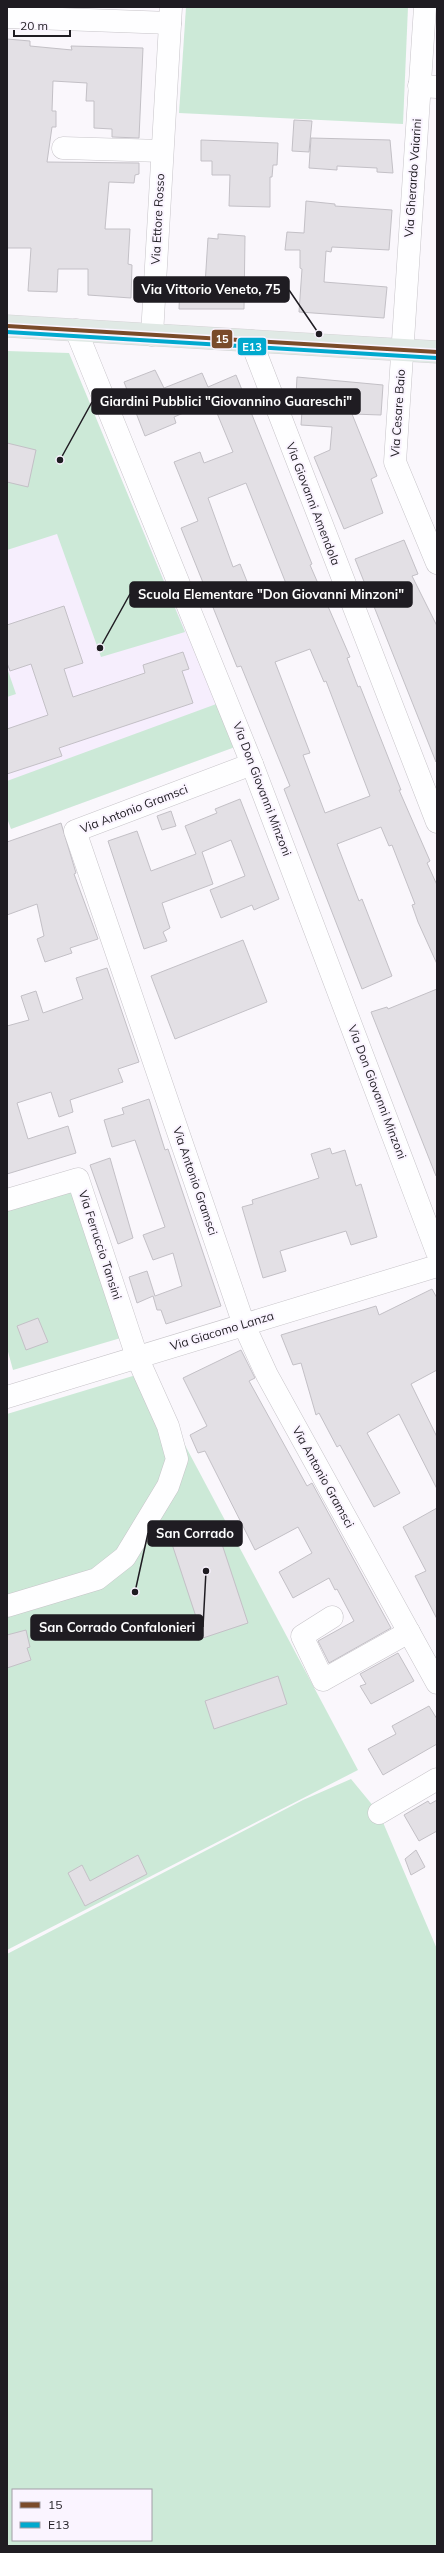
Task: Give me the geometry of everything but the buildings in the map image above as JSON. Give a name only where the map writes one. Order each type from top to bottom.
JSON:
[{"type":"main road","points":[[7,326],[437,352]]},
{"type":"street","name":"Via Gherardo Vaiarini","points":[[402,350],[428,86],[424,7]]},
{"type":"street","points":[[7,17],[170,15]]},
{"type":"street","name":"Via Ettore Rosso","points":[[152,335],[170,15]]},
{"type":"street","points":[[63,148],[162,151]]},
{"type":"street","name":"Via Don Giovanni Minzoni","points":[[76,330],[252,764],[437,1252]]},
{"type":"street","name":"Via Giovanni Amendola","points":[[251,341],[437,822]]},
{"type":"street","name":"Via Cesare Baio","points":[[402,350],[395,462],[437,562]]},
{"type":"street","name":"Via Antonio Gramsci","points":[[252,764],[76,831],[244,1325],[267,1376],[437,1683]]},
{"type":"street","name":"Via Ferruccio Tansini","points":[[7,1200],[78,1179],[137,1357]]},
{"type":"street","name":"Via Giacomo Lanza","points":[[7,1396],[437,1266]]},
{"type":"street","points":[[7,1606],[97,1579],[125,1557],[168,1486],[177,1458],[168,1426],[137,1357]]},
{"type":"street","points":[[332,1617],[302,1636],[323,1680],[409,1632]]},
{"type":"street","points":[[378,1813],[437,1779]]},
{"type":"shaded area","points":[[132,505],[235,747],[11,829],[7,819],[7,549]]},
{"type":"green space","points":[[186,7],[408,7],[403,124],[179,113]]},
{"type":"green space","points":[[7,351],[69,353],[185,632],[101,657],[57,534],[7,550]]},
{"type":"green space","points":[[7,668],[16,694],[7,697]]},
{"type":"green space","points":[[219,703],[235,747],[11,829],[7,818],[7,781]]},
{"type":"green space","points":[[74,1186],[124,1337],[13,1370],[7,1348],[7,1207]]},
{"type":"green space","points":[[146,1372],[358,1770],[7,1950],[7,1414]]},
{"type":"green space","points":[[351,1779],[379,1813],[437,1949],[437,2546],[7,2546],[7,1954],[303,1800]]},
{"type":"transit line","name":"15","points":[[7,326],[437,352]]},
{"type":"transit line","name":"E13","points":[[7,332],[437,358]]},
{"type":"place","name":"Via Vittorio Veneto, 75","points":[[319,334]]},
{"type":"place","name":"Giardini Pubblici \"Giovannino Guareschi\"","points":[[60,460]]},
{"type":"place","name":"Scuola Elementare \"Don Giovanni Minzoni\"","points":[[100,648]]},
{"type":"place","name":"San Corrado Confalonieri","points":[[206,1571]]},
{"type":"place","name":"San Corrado","points":[[135,1592]]}]
